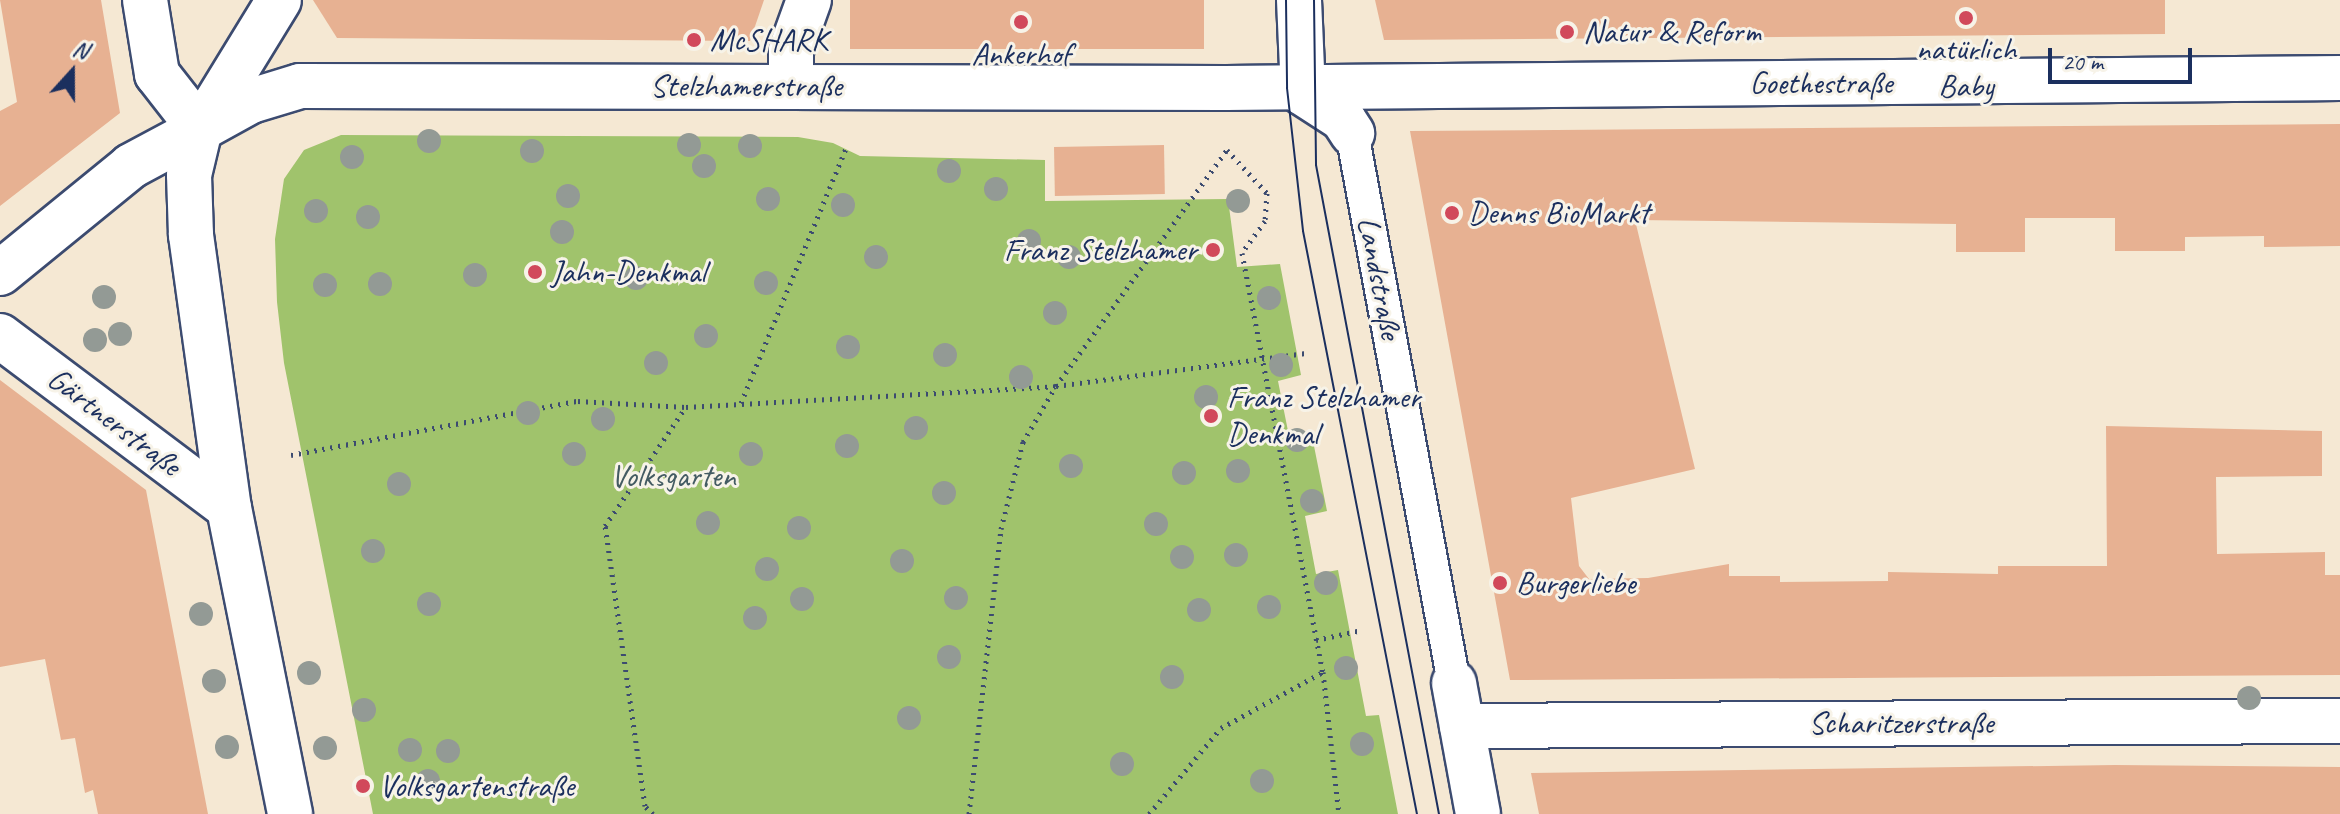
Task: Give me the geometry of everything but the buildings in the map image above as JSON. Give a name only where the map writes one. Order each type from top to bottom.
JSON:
[{"type":"street","points":[[145,0],[157,74],[200,129]]},
{"type":"street","points":[[279,0],[200,129],[189,175],[189,218],[229,508],[290,814]]},
{"type":"street","points":[[791,86],[791,50],[809,0]]},
{"type":"street","points":[[1299,0],[1301,87]]},
{"type":"street","name":"Goethestraße","points":[[1301,87],[2340,78]]},
{"type":"street","name":"Stelzhamerstraße","points":[[200,129],[251,101],[300,86],[1301,87]]},
{"type":"street","name":"Landstraße","points":[[1301,87],[1343,119],[1352,133],[1478,814]]},
{"type":"street","points":[[0,273],[131,166],[200,129]]},
{"type":"street","name":"Gärtnerstraße","points":[[0,336],[229,508]]},
{"type":"street","name":"Scharitzerstraße","points":[[1462,726],[2340,721]]},
{"type":"path","points":[[741,403],[847,146]]},
{"type":"path","points":[[969,814],[1001,529],[1023,442],[1056,386],[1227,150],[1267,193],[1265,221],[1242,253],[1323,672],[1339,814]]},
{"type":"path","points":[[291,455],[578,401],[686,407],[1056,386],[1308,353]]},
{"type":"path","points":[[653,814],[645,806],[605,526],[686,407]]},
{"type":"path","points":[[1316,640],[1362,630]]},
{"type":"path","points":[[1149,814],[1221,728],[1323,672]]},
{"type":"green space","name":"Volksgarten","points":[[341,135],[798,137],[833,143],[860,156],[1045,160],[1045,201],[1228,199],[1237,267],[1280,264],[1301,375],[1278,381],[1289,436],[1311,431],[1327,511],[1305,516],[1316,574],[1338,570],[1366,716],[1379,715],[1398,814],[373,814],[284,363],[277,302],[275,239],[284,179],[304,150]]},
{"type":"tram line","points":[[1286,0],[1287,88],[1303,231],[1417,814]]},
{"type":"tram line","points":[[1314,0],[1316,165],[1439,814]]},
{"type":"place","name":"natürlich Baby","points":[[1966,18]]},
{"type":"place","name":"Ankerhof","points":[[1021,22]]},
{"type":"place","name":"Natur & Reform","points":[[1567,32]]},
{"type":"place","name":"McSHARK","points":[[694,40]]},
{"type":"place","name":"Denns BioMarkt","points":[[1452,213]]},
{"type":"place","name":"Franz Stelzhamer","points":[[1213,250]]},
{"type":"place","name":"Jahn-Denkmal","points":[[535,272]]},
{"type":"place","name":"Franz Stelzhamer Denkmal","points":[[1211,416]]},
{"type":"place","name":"Burgerliebe","points":[[1500,583]]},
{"type":"place","name":"Volksgartenstraße","points":[[363,786]]}]
